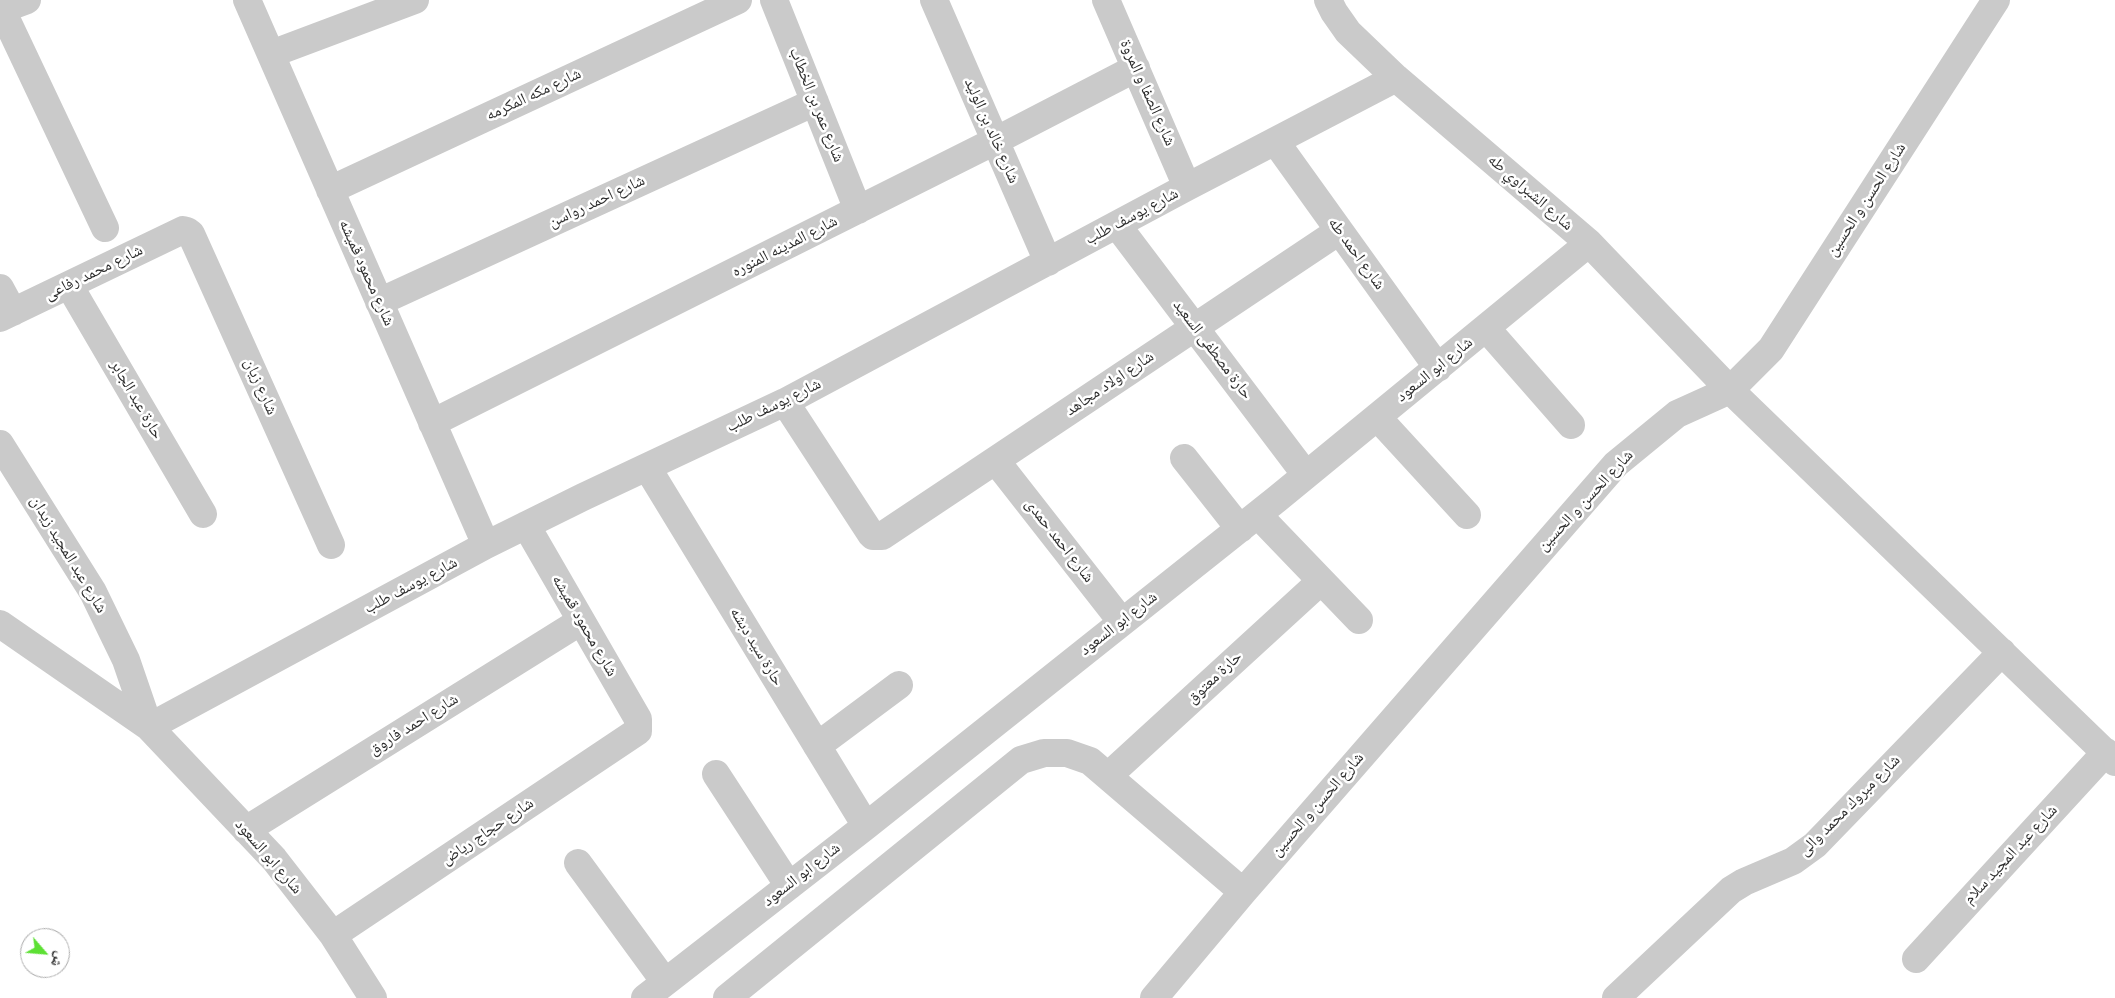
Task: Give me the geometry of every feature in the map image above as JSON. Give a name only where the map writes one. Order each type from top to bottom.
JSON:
[{"type":"street","points":[[27,0],[0,8],[105,228]]},
{"type":"street","name":"شارع محمود قميشه","points":[[247,0],[486,545]]},
{"type":"street","points":[[271,54],[415,0]]},
{"type":"street","name":"شارع مكه المكرمه","points":[[330,190],[738,0]]},
{"type":"street","name":"شارع عمر بن الخطاب","points":[[774,0],[858,210]]},
{"type":"street","name":"شارع خالد بن الوليد","points":[[934,0],[1048,262]]},
{"type":"street","name":"شارع الصفا و المروة","points":[[1106,0],[1188,186]]},
{"type":"street","name":"شارع الشبراوي طه","points":[[1328,0],[1348,32],[1396,78],[1589,243],[1730,390],[2111,757]]},
{"type":"street","name":"شارع الحسن و الحسين","points":[[1154,998],[1243,892],[1616,464],[1677,414],[1730,390],[1771,349],[1996,0]]},
{"type":"street","name":"شارع المدينه المنوره","points":[[432,423],[996,141],[1136,68]]},
{"type":"street","name":"شارع يوسف طلب","points":[[149,727],[486,545],[785,402],[1188,186],[1396,78]]},
{"type":"street","name":"شارع احمد رواسن","points":[[379,302],[815,102]]},
{"type":"street","name":"شارع احمد طه","points":[[1275,141],[1438,368]]},
{"type":"street","name":"حارة مصطفى السعيد","points":[[1117,225],[1306,475]]},
{"type":"street","name":"شارع محمد رفاعى","points":[[6,315],[183,230],[188,230]]},
{"type":"street","name":"شارع زيان","points":[[188,230],[331,545]]},
{"type":"street","name":"شارع اولاد مجاهد","points":[[785,402],[871,534],[886,535],[1340,231]]},
{"type":"street","name":"شارع ابو السعود","points":[[655,990],[866,826],[1249,522],[1589,243]]},
{"type":"street","name":"حارة عبد الجابر","points":[[69,286],[203,514]]},
{"type":"street","points":[[0,288],[6,315]]},
{"type":"street","points":[[1486,328],[1571,425]]},
{"type":"street","points":[[1377,417],[1467,514]]},
{"type":"street","name":"شارع عبد المجيد زيدان","points":[[0,444],[92,592],[126,660],[149,727]]},
{"type":"street","points":[[1184,458],[1249,522],[1321,581],[1359,620]]},
{"type":"street","name":"شارع احمد حمدى","points":[[996,461],[1122,622]]},
{"type":"street","name":"حارة سيد دبشه","points":[[647,467],[866,826]]},
{"type":"street","name":"شارع محمود قميشه","points":[[526,525],[638,719],[639,727]]},
{"type":"street","name":"حارة معتوق","points":[[1108,776],[1321,581]]},
{"type":"street","name":"شارع احمد فاروق","points":[[246,830],[581,621]]},
{"type":"street","points":[[0,624],[149,727]]},
{"type":"street","name":"شارع مبروك محمد والى","points":[[1616,998],[1731,890],[1744,882],[1793,861],[1814,845],[2002,652]]},
{"type":"street","points":[[817,746],[899,686]]},
{"type":"street","name":"شارع ابو السعود","points":[[149,727],[274,859],[333,935],[373,998]]},
{"type":"street","name":"شارع حجاج رياض","points":[[333,935],[632,736],[639,727]]},
{"type":"street","points":[[727,998],[1021,760],[1044,753],[1068,753],[1090,761],[1243,892]]},
{"type":"street","name":"شارع عبد المجيد سلام","points":[[1916,958],[2111,757]]},
{"type":"street","points":[[716,774],[789,886]]},
{"type":"street","points":[[578,862],[655,990]]}]
